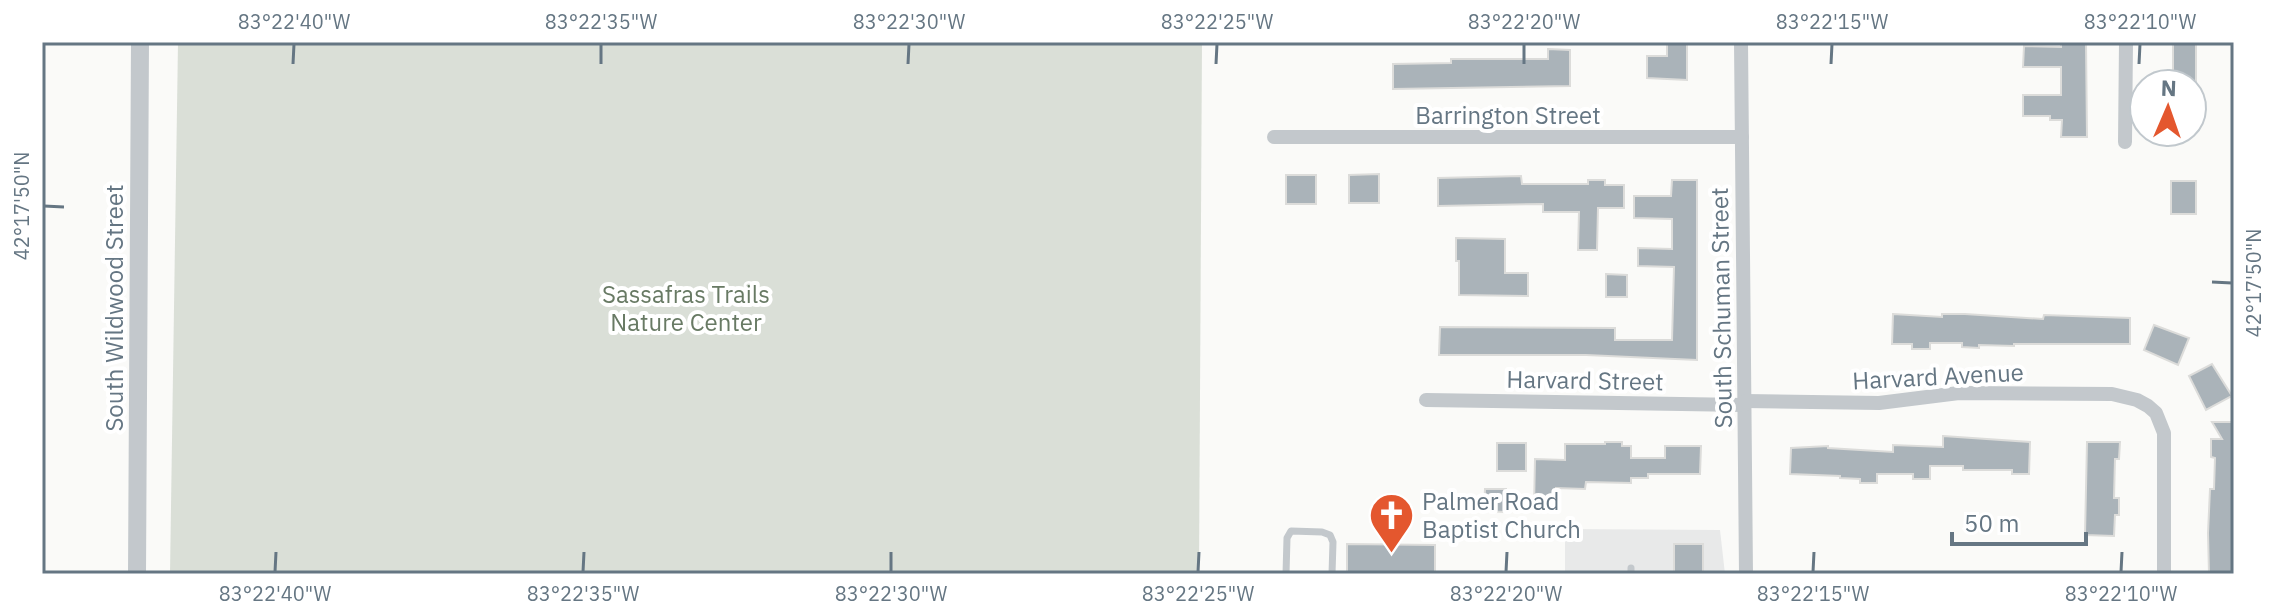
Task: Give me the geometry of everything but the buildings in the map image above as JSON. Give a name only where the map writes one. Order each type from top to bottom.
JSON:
[{"type":"street","name":"South Wildwood Street","points":[[137,574],[140,42]]},
{"type":"street","name":"South Schuman Street","points":[[1741,42],[1746,574]]},
{"type":"street","points":[[2125,142],[2126,42]]},
{"type":"street","name":"Barrington Street","points":[[1274,137],[1742,137]]},
{"type":"street","name":"Harvard Avenue","points":[[1744,403],[1879,403],[1959,393],[2112,394],[2137,400],[2156,413],[2164,433],[2164,574]]},
{"type":"street","name":"Harvard Street","points":[[1426,400],[1744,403]]},
{"type":"lane","points":[[1286,574],[1287,538],[1291,531],[1330,535],[1333,542],[1332,574]]},
{"type":"shaded area","points":[[1565,529],[1720,530],[1725,574],[1565,574]]},
{"type":"green space","name":"Sassafras Trails Nature Center","points":[[178,42],[1202,42],[1199,574],[170,574]]},
{"type":"place","name":"Palmer Road Baptist Church","points":[[1391,554]]}]
